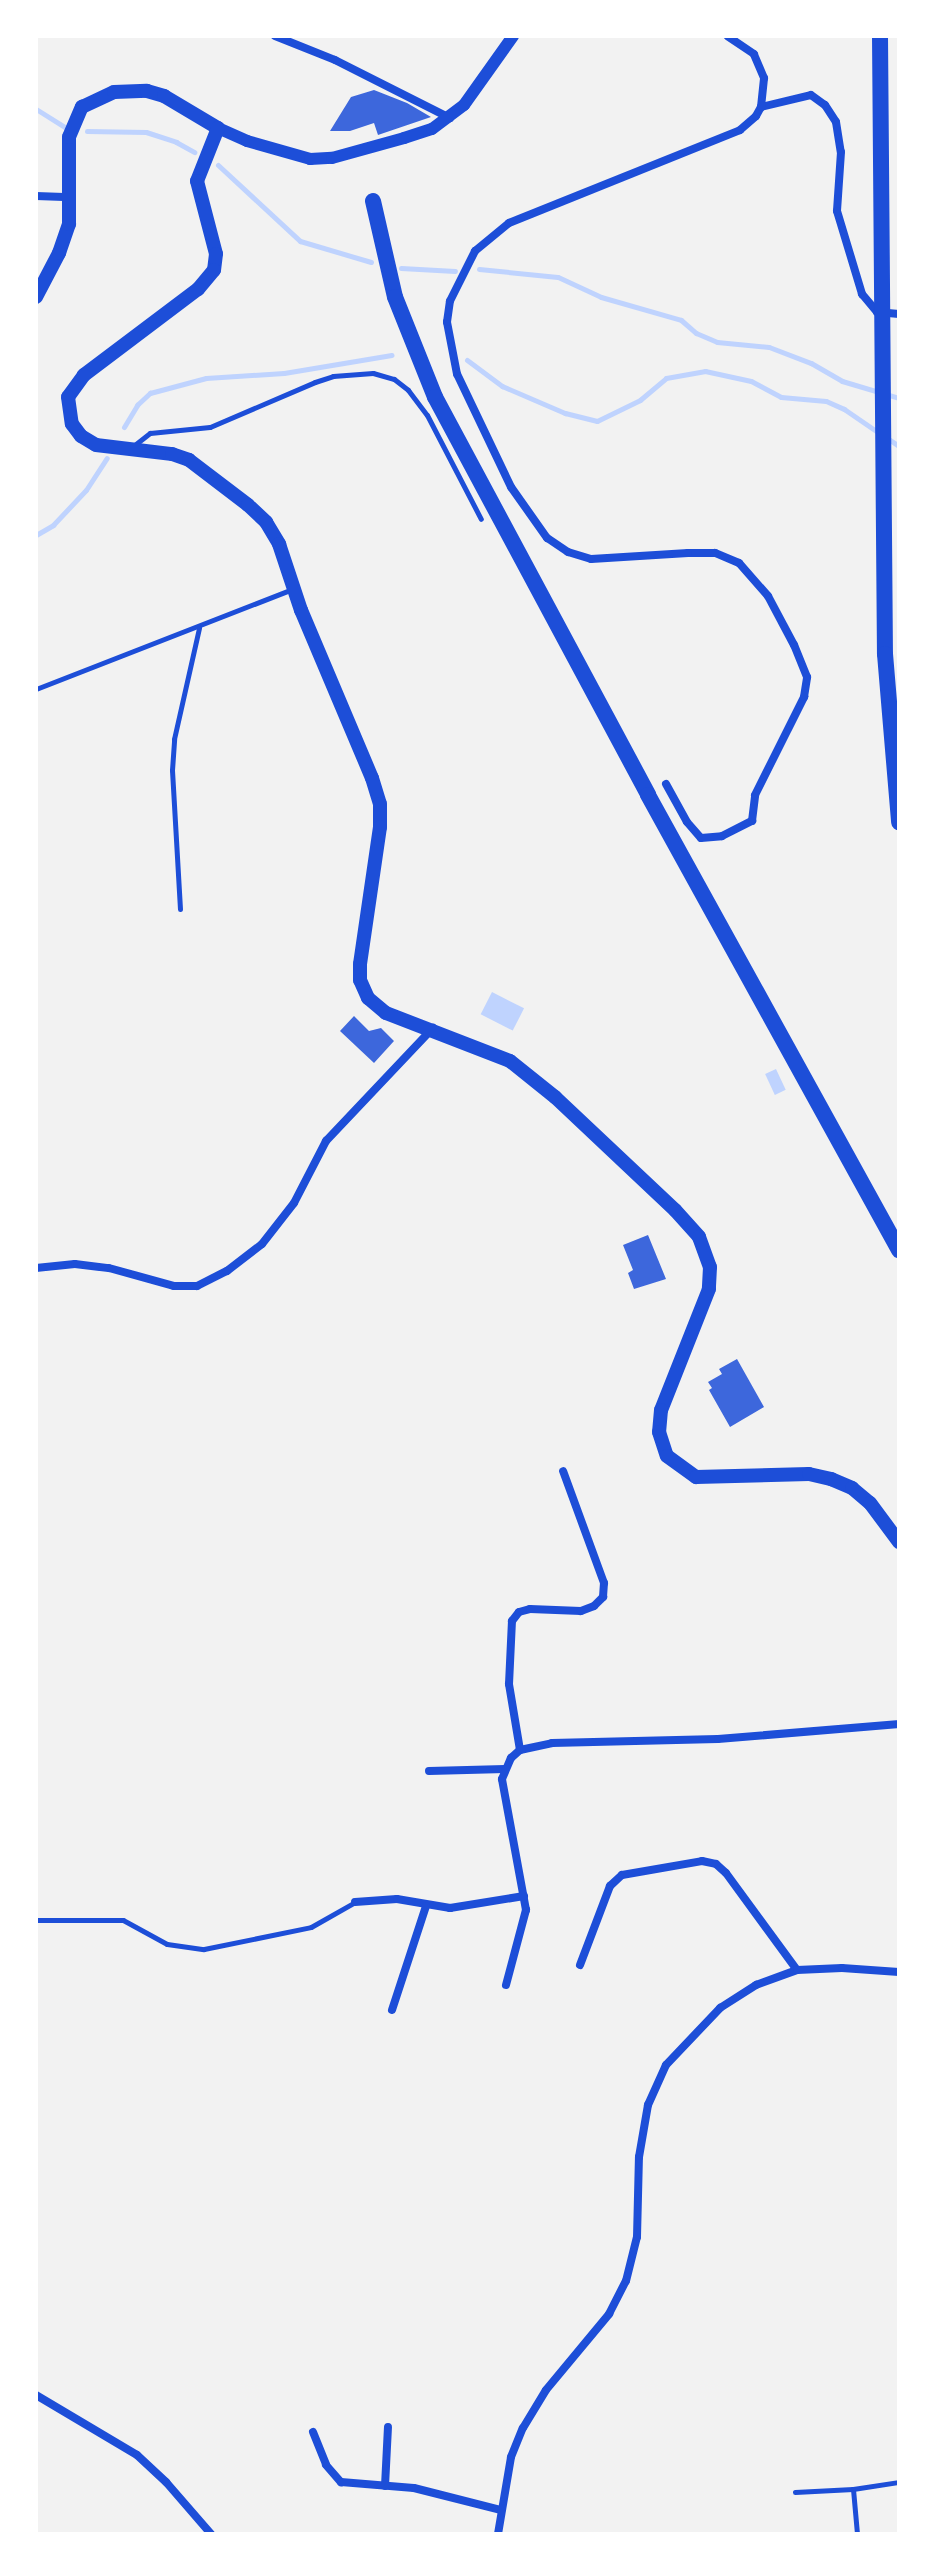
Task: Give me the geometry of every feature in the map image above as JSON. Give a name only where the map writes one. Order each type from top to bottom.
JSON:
[{"type":"highway","points":[[880,36],[885,654],[899,822]]},
{"type":"highway","points":[[373,201],[395,297],[420,364],[899,1250]]},
{"type":"main road","points":[[36,297],[64,239],[71,197],[69,137],[82,107],[98,97],[132,90],[147,91],[164,96],[218,128],[197,181],[215,248],[214,270],[198,289],[84,375],[68,397],[72,424],[81,436],[96,445],[189,460],[248,505],[273,532],[380,804],[360,980],[368,998],[386,1013],[433,1028],[510,1061],[555,1097],[675,1210],[699,1237],[710,1267],[709,1289],[659,1421],[662,1445],[673,1463],[696,1477],[809,1474],[831,1479],[852,1488],[870,1503],[899,1542]]},
{"type":"street","points":[[275,36],[335,60],[450,118]]},
{"type":"street","points":[[218,128],[310,159],[332,158],[404,138],[450,118],[474,92],[513,36]]},
{"type":"street","points":[[727,36],[754,54],[760,65],[764,78],[761,107]]},
{"type":"street","points":[[666,784],[687,822],[701,838],[722,836],[752,821],[755,795],[804,697],[807,677],[794,645],[768,596],[739,563],[715,553],[591,559],[568,552],[537,528],[511,487],[457,374],[449,337],[450,301],[475,251],[509,223],[740,130],[761,107],[811,95],[825,105],[836,122],[841,152],[837,211],[862,294],[877,312],[899,314]]},
{"type":"street","points":[[36,196],[71,197]]},
{"type":"street","points":[[36,1268],[75,1264],[174,1286],[197,1286],[227,1271],[262,1244],[294,1203],[326,1141],[433,1028]]},
{"type":"street","points":[[520,1750],[509,1684],[512,1621],[519,1612],[530,1609],[581,1611],[594,1606],[603,1597],[604,1583],[563,1471]]},
{"type":"street","points":[[506,1985],[526,1919],[504,1792],[505,1769],[520,1750],[552,1743],[718,1739],[899,1724]]},
{"type":"street","points":[[429,1771],[505,1769]]},
{"type":"street","points":[[580,1965],[610,1886],[622,1875],[635,1870],[702,1861],[716,1864],[726,1873],[797,1970]]},
{"type":"street","points":[[355,1902],[397,1899],[450,1908],[524,1896]]},
{"type":"street","points":[[392,2010],[426,1906]]},
{"type":"street","points":[[498,2534],[511,2457],[523,2428],[546,2390],[609,2314],[626,2281],[637,2237],[639,2157],[648,2105],[666,2065],[720,2008],[756,1985],[797,1970],[842,1968],[899,1972]]},
{"type":"street","points":[[36,2395],[137,2455],[166,2482],[211,2534]]},
{"type":"street","points":[[385,2486],[388,2427]]},
{"type":"street","points":[[313,2432],[326,2465],[341,2482],[414,2488],[501,2510]]},
{"type":"lane","points":[[129,451],[139,438],[150,433],[210,427],[324,379],[373,373],[394,379],[408,390],[427,415],[481,519]]},
{"type":"lane","points":[[36,689],[199,628],[295,587]]},
{"type":"lane","points":[[180,909],[172,770],[174,739],[199,628]]},
{"type":"lane","points":[[36,1920],[123,1920],[167,1944],[204,1949],[311,1927],[355,1902]]},
{"type":"lane","points":[[795,2492],[853,2489],[899,2482]]},
{"type":"lane","points":[[853,2489],[857,2534]]},
{"type":"water","points":[[492,992],[524,1008],[513,1031],[481,1014]]},
{"type":"water","points":[[776,1069],[786,1090],[775,1095],[765,1074]]},
{"type":"building","points":[[374,90],[431,117],[378,135],[374,123],[350,131],[330,131],[351,97]]},
{"type":"building","points":[[354,1016],[369,1031],[381,1028],[394,1041],[374,1063],[340,1031]]},
{"type":"building","points":[[648,1235],[666,1279],[634,1289],[628,1273],[633,1270],[623,1245]]},
{"type":"building","points":[[737,1359],[764,1407],[730,1427],[709,1390],[712,1388],[708,1382],[722,1374],[719,1369]]},
{"type":"waterway","points":[[36,109],[65,127]]},
{"type":"waterway","points":[[87,131],[146,132],[194,152]]},
{"type":"waterway","points":[[218,165],[300,241],[371,262]]},
{"type":"waterway","points":[[401,268],[455,271]]},
{"type":"waterway","points":[[479,269],[558,277],[601,297],[681,320],[696,333],[717,342],[769,347],[811,363],[842,381],[899,398]]},
{"type":"waterway","points":[[124,427],[137,405],[150,393],[206,378],[284,373],[391,355]]},
{"type":"waterway","points":[[467,360],[502,386],[565,413],[597,421],[640,400],[666,378],[705,371],[751,381],[781,397],[826,401],[844,409],[879,433]]},
{"type":"waterway","points":[[887,438],[899,446]]},
{"type":"waterway","points":[[36,535],[53,525],[86,490],[107,458]]}]
